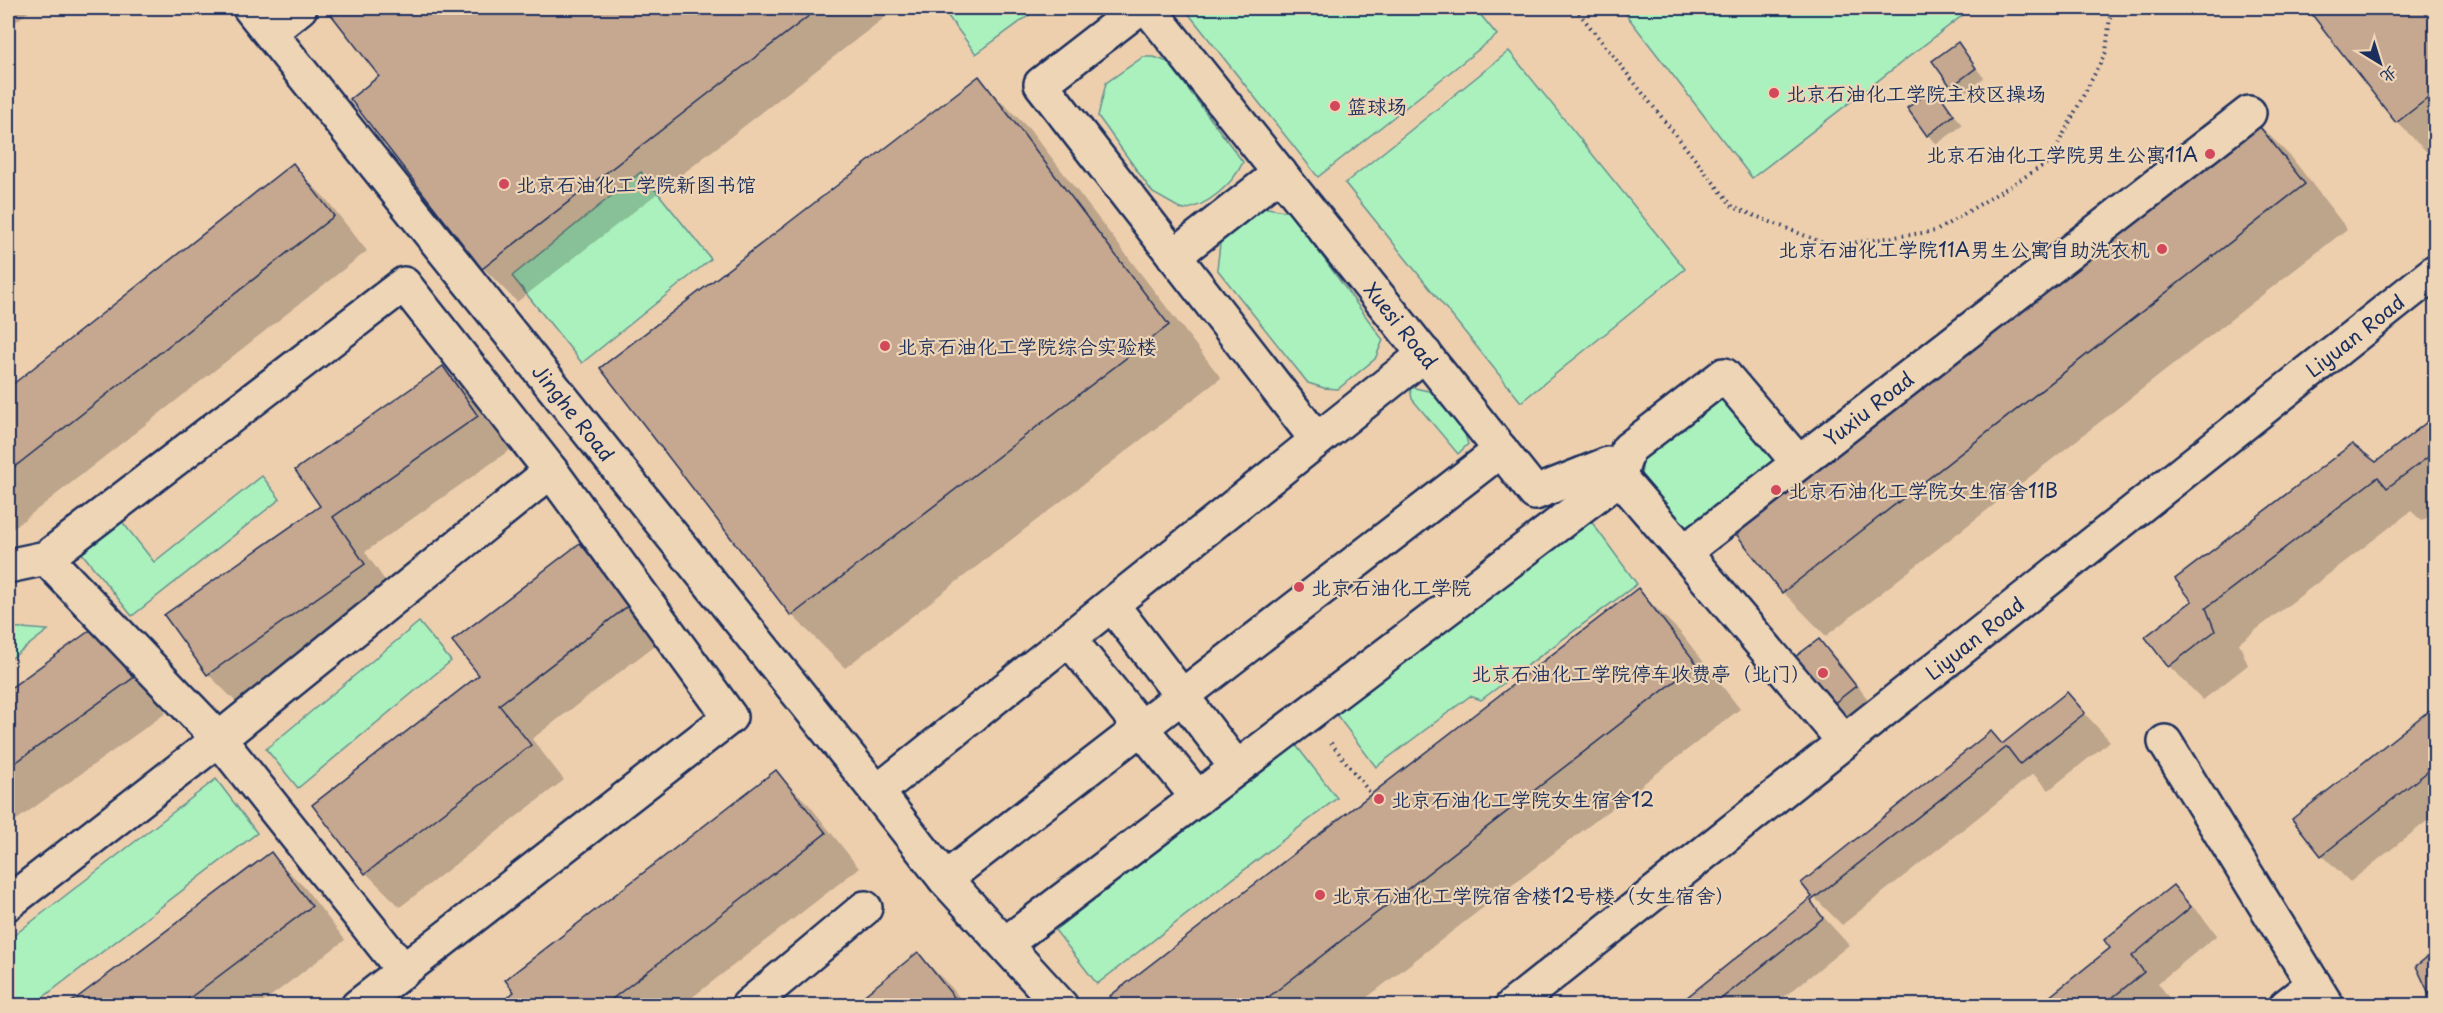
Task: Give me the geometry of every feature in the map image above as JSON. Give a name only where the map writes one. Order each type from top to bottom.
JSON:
[{"type":"street","points":[[260,20],[300,8]]},
{"type":"street","points":[[1139,8],[1041,84],[1317,440]]},
{"type":"street","name":"Xuesi Road","points":[[1148,8],[1535,493],[1608,464],[1684,552]]},
{"type":"street","name":"Jinghe Road","points":[[260,20],[878,792],[945,879],[1061,1005]]},
{"type":"street","name":"Yuxiu Road","points":[[1684,552],[2249,113]]},
{"type":"street","points":[[1174,256],[1280,173]]},
{"type":"street","name":"Liyuan Road","points":[[1512,1005],[2436,271]]},
{"type":"street","points":[[8,566],[46,558],[404,284],[551,471],[730,717],[358,1005]]},
{"type":"street","points":[[878,792],[1425,354]]},
{"type":"street","points":[[1005,944],[1619,478],[1629,449],[1724,375],[1798,462]]},
{"type":"street","points":[[945,879],[1501,450]]},
{"type":"street","points":[[8,903],[219,739],[551,471]]},
{"type":"street","points":[[1684,552],[1843,740]]},
{"type":"street","points":[[46,558],[219,739],[403,970]]},
{"type":"street","points":[[1112,605],[1237,768]]},
{"type":"street","points":[[1069,639],[1198,798]]},
{"type":"street","points":[[2165,742],[2320,995],[2286,1005]]},
{"type":"street","points":[[748,1005],[865,908]]},
{"type":"path","points":[[1575,8],[1733,207],[1831,246],[1936,231],[2049,162],[2106,52],[2111,8]]},
{"type":"path","points":[[1308,714],[1371,794]]},
{"type":"green space","points":[[942,8],[1039,8],[976,54]]},
{"type":"green space","name":"篮球场","points":[[1184,8],[1475,8],[1497,35],[1318,177]]},
{"type":"green space","name":"北京石油化工学院主校区操场","points":[[1621,8],[1972,8],[1752,178]]},
{"type":"green space","points":[[1509,51],[1685,269],[1521,402],[1345,183]]},
{"type":"green space","points":[[1143,57],[1154,57],[1168,62],[1243,162],[1233,178],[1219,193],[1192,208],[1183,210],[1153,193],[1098,116],[1106,83]]},
{"type":"green space","points":[[641,172],[711,259],[582,363],[512,276]]},
{"type":"green space","points":[[1256,206],[1290,212],[1383,340],[1375,359],[1338,389],[1308,383],[1217,269],[1221,236]]},
{"type":"green space","points":[[1410,387],[1433,392],[1463,428],[1468,444],[1458,454],[1412,399]]},
{"type":"green space","points":[[1727,389],[1774,448],[1777,469],[1699,532],[1686,528],[1641,475],[1644,455]]},
{"type":"green space","points":[[262,476],[280,499],[132,616],[65,532],[105,500],[154,562]]},
{"type":"green space","points":[[1580,506],[1637,584],[1481,700],[1470,696],[1376,767],[1323,697]]},
{"type":"green space","points":[[419,622],[451,661],[298,788],[266,749]]},
{"type":"green space","points":[[8,627],[48,630],[8,661]]},
{"type":"green space","points":[[1295,744],[1337,798],[1097,984],[1055,930]]},
{"type":"green space","points":[[216,779],[257,833],[33,1005],[8,1005],[8,940]]},
{"type":"building","name":"北京石油化工学院新图书馆","points":[[326,8],[819,8],[482,269],[350,99],[379,76]]},
{"type":"building","points":[[2307,8],[2436,8],[2436,92],[2396,123]]},
{"type":"building","points":[[1958,42],[1976,68],[1951,87],[1932,61]]},
{"type":"building","name":"北京石油化工学院综合实验楼","points":[[979,76],[1169,325],[791,616],[600,368]]},
{"type":"building","points":[[1935,88],[1954,115],[1927,136],[1907,108]]},
{"type":"building","points":[[2249,113],[2305,184],[1782,593],[1726,521]]},
{"type":"building","points":[[293,163],[334,216],[8,472],[8,388]]},
{"type":"building","points":[[443,366],[478,416],[333,517],[365,564],[207,675],[164,615],[320,506],[295,470]]},
{"type":"building","points":[[2436,415],[2436,451],[2387,488],[2378,477],[2206,608],[2215,631],[2168,667],[2145,637],[2192,601],[2175,579],[2352,444],[2376,462]]},
{"type":"building","points":[[580,543],[629,605],[499,705],[531,745],[365,874],[312,805],[479,675],[452,641]]},
{"type":"building","name":"北京石油化工学院宿舍楼12号楼（女生宿舍）","points":[[1638,588],[1697,664],[1257,1006],[1117,1006],[1110,996]]},
{"type":"building","points":[[96,626],[133,678],[8,768],[8,690]]},
{"type":"building","name":"北京石油化工学院停车收费亭（北门）","points":[[1819,639],[1856,686],[1828,708],[1791,660]]},
{"type":"building","points":[[2067,692],[2085,713],[2020,764],[2007,747],[1811,901],[1823,918],[1712,1006],[1676,1006],[1812,897],[1801,883],[1991,731],[2002,744]]},
{"type":"building","points":[[2436,705],[2436,765],[2321,856],[2292,819]]},
{"type":"building","points":[[776,770],[826,833],[603,1006],[497,1006],[514,992],[505,980]]},
{"type":"building","points":[[271,852],[312,906],[179,1006],[66,1006]]},
{"type":"building","points":[[2173,885],[2191,907],[2132,956],[2144,972],[2102,1006],[2038,1006],[2110,948],[2104,940]]},
{"type":"building","points":[[2436,950],[2436,1000],[2433,1002],[2416,966]]},
{"type":"building","points":[[918,952],[961,1006],[851,1006]]},
{"type":"building","points":[[1653,1000],[1663,1006],[1646,1006]]},
{"type":"place","name":"北京石油化工学院主校区操场","points":[[1774,93]]},
{"type":"place","name":"篮球场","points":[[1335,106]]},
{"type":"place","name":"北京石油化工学院男生公寓11A","points":[[2210,154]]},
{"type":"place","name":"北京石油化工学院新图书馆","points":[[504,184]]},
{"type":"place","name":"北京石油化工学院11A男生公寓自助洗衣机","points":[[2162,249]]},
{"type":"place","name":"北京石油化工学院综合实验楼","points":[[885,346]]},
{"type":"place","name":"北京石油化工学院女生宿舍11B","points":[[1776,490]]},
{"type":"place","name":"北京石油化工学院","points":[[1299,587]]},
{"type":"place","name":"北京石油化工学院停车收费亭（北门）","points":[[1823,673]]},
{"type":"place","name":"北京石油化工学院女生宿舍12","points":[[1379,799]]},
{"type":"place","name":"北京石油化工学院宿舍楼12号楼（女生宿舍）","points":[[1320,895]]}]
